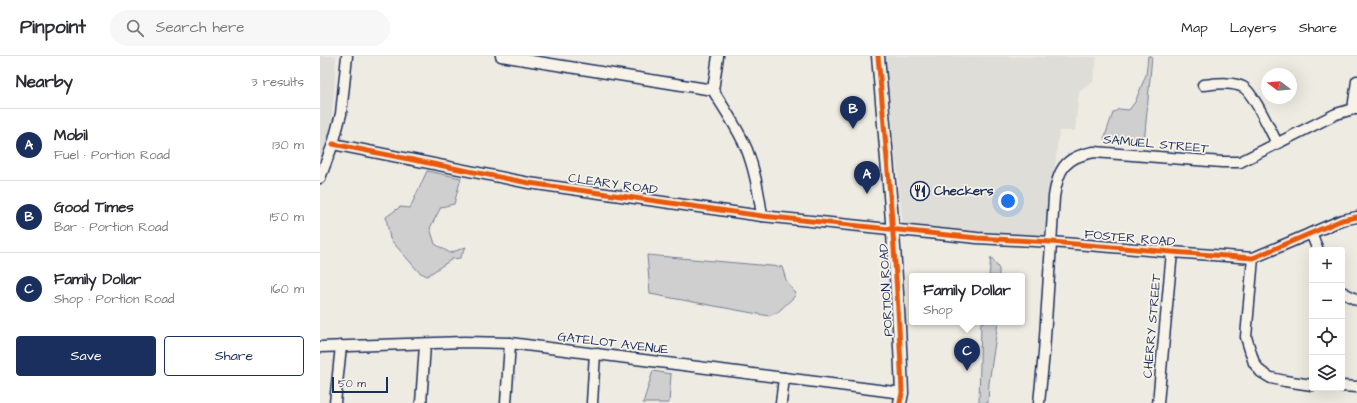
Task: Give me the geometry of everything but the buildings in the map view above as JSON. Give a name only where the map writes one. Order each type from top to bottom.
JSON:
[{"type":"main road","name":"PORTION ROAD","points":[[878,56],[893,230],[899,323],[901,398]]},
{"type":"street","points":[[320,178],[333,144],[341,114],[347,56]]},
{"type":"street","points":[[501,56],[712,90]]},
{"type":"street","points":[[718,56],[712,90],[735,126],[746,149],[758,184],[762,216]]},
{"type":"street","points":[[1355,109],[1357,81]]},
{"type":"street","points":[[1203,85],[1222,83],[1244,87],[1251,95],[1277,143]]},
{"type":"street","name":"SAMUEL STREET","points":[[1039,403],[1056,184],[1064,166],[1068,161],[1088,153],[1105,152],[1222,162],[1240,162],[1336,114],[1355,109]]},
{"type":"street","name":"CLEARY ROAD","points":[[333,144],[529,183],[762,216],[893,230]]},
{"type":"street","name":"FOSTER ROAD","points":[[893,230],[978,238],[1051,242],[1253,258],[1342,220],[1357,217]]},
{"type":"street","points":[[1311,233],[1317,247]]},
{"type":"street","name":"CHERRY STREET","points":[[1158,403],[1172,252]]},
{"type":"street","points":[[1253,258],[1246,337],[1254,363],[1261,372],[1270,378],[1285,382],[1309,384]]},
{"type":"street","points":[[1345,294],[1357,300]]},
{"type":"street","name":"GATELOT AVENUE","points":[[320,347],[464,342],[510,343],[784,378],[901,398]]},
{"type":"street","points":[[506,403],[510,343]]},
{"type":"street","points":[[421,403],[425,344]]},
{"type":"street","points":[[335,403],[341,346]]},
{"type":"street","points":[[592,403],[595,353]]},
{"type":"street","points":[[781,403],[784,378]]},
{"type":"street","points":[[1345,386],[1357,387]]},
{"type":"shaded area","points":[[320,56],[336,56],[329,142],[320,163]]},
{"type":"shaded area","points":[[885,56],[1097,57],[1093,82],[1079,92],[1075,131],[1059,131],[1047,238],[903,226]]},
{"type":"shaded area","points":[[1148,56],[1152,56],[1144,144],[1121,139],[1104,139],[1113,113],[1119,109],[1129,110],[1135,102],[1146,75]]},
{"type":"shaded area","points":[[427,171],[461,178],[454,204],[441,207],[430,228],[435,244],[450,253],[466,247],[460,258],[452,259],[427,276],[419,272],[390,239],[386,217],[400,207],[410,208]]},
{"type":"shaded area","points":[[647,255],[782,267],[786,280],[796,295],[778,312],[769,316],[650,294]]},
{"type":"shaded area","points":[[991,257],[999,269],[999,273],[989,273]]},
{"type":"shaded area","points":[[981,325],[998,325],[989,383],[988,403],[979,403]]},
{"type":"shaded area","points":[[653,371],[671,374],[669,403],[643,403]]},
{"type":"cycle path","points":[[878,56],[898,308],[902,393],[900,403]]},
{"type":"cycle path","points":[[333,144],[529,183],[762,216],[977,238],[1051,242],[1253,258],[1342,220],[1357,217]]},
{"type":"place","name":"Good Times","points":[[853,129]]},
{"type":"place","name":"Checkers","points":[[920,191]]},
{"type":"place","name":"Mobil","points":[[867,194]]},
{"type":"place","name":"Family Dollar","points":[[967,371]]}]
